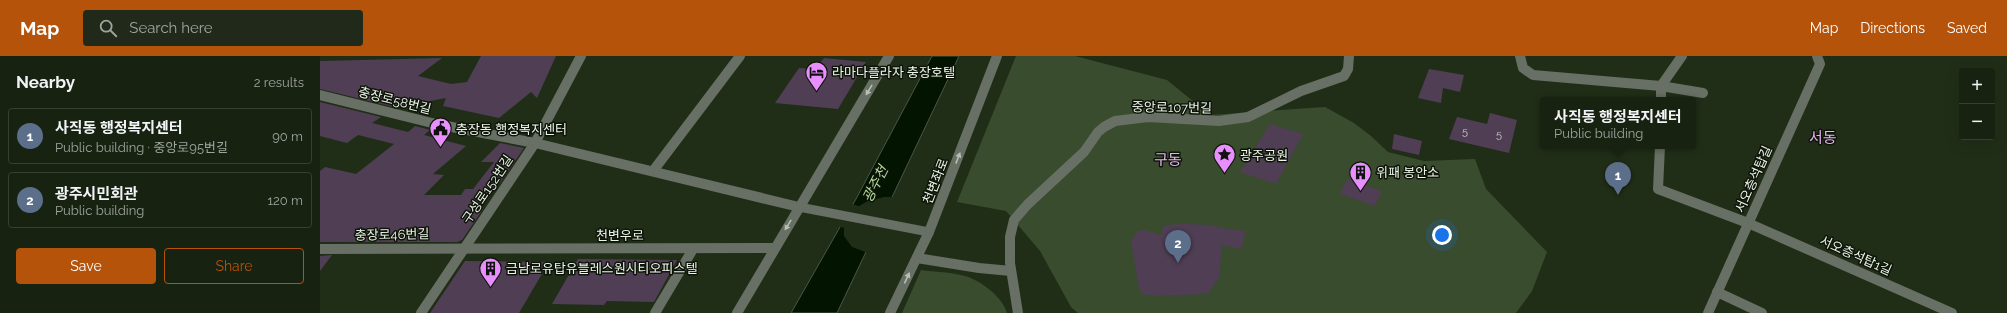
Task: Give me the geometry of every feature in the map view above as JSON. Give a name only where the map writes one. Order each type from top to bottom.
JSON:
[{"type":"street","name":"구성로152번길","points":[[420,313],[535,143],[581,56]]},
{"type":"street","points":[[653,171],[740,56]]},
{"type":"street","points":[[737,313],[889,56]]},
{"type":"street","name":"천변좌로","points":[[890,313],[929,232],[997,56]]},
{"type":"street","name":"중앙로107번길","points":[[1011,271],[1010,246],[1014,220],[1021,211],[1084,152],[1098,132],[1115,121],[1148,117],[1219,121],[1248,117],[1301,90],[1344,76],[1350,64],[1349,56]]},
{"type":"street","points":[[1520,56],[1521,67],[1526,73],[1661,86],[1703,93]]},
{"type":"street","points":[[1661,97],[1661,86],[1682,56]]},
{"type":"street","name":"서오층석탑길","points":[[1708,313],[1820,64],[1817,56]]},
{"type":"street","name":"충장로58번길","points":[[320,95],[436,124],[535,143]]},
{"type":"street","points":[[535,143],[799,207],[929,232]]},
{"type":"street","name":"서오층석탑1길","points":[[1660,149],[1658,189],[1748,223],[1952,313]]},
{"type":"street","name":"천변우로","points":[[464,248],[775,248]]},
{"type":"street","name":"충장로46번길","points":[[320,249],[464,248]]},
{"type":"street","points":[[655,313],[693,249]]},
{"type":"street","points":[[917,258],[979,268],[1011,271],[1018,313]]},
{"type":"street","points":[[1717,292],[1762,313]]},
{"type":"green space","name":"광주공원","points":[[1016,56],[1075,56],[1167,80],[1210,115],[1325,107],[1354,123],[1388,152],[1424,161],[1475,159],[1486,189],[1547,252],[1532,291],[1516,313],[1078,313],[1071,307],[1040,251],[1006,211],[957,202]]},
{"type":"green space","points":[[921,270],[949,273],[971,278],[984,285],[996,295],[1007,313],[902,313]]},
{"type":"water","name":"광주천","points":[[932,56],[959,56],[837,313],[791,313],[856,199]]},
{"type":"pier","points":[[884,197],[895,197],[868,253],[852,247],[844,236],[844,228],[838,226],[851,204],[859,206],[868,201]]},
{"type":"building","points":[[481,56],[556,56],[537,98],[531,92],[499,118],[443,106],[446,98],[420,103],[414,108],[398,104],[394,107],[320,89],[320,61],[442,58],[418,76],[451,84],[467,82]]},
{"type":"building","name":"라마다플라자 충장호텔","points":[[824,58],[866,62],[838,109],[775,103],[799,68],[815,69]]},
{"type":"building","points":[[1429,69],[1464,75],[1460,92],[1443,88],[1441,103],[1418,98]]},
{"type":"building","points":[[320,102],[381,117],[372,123],[408,132],[415,126],[430,130],[424,135],[466,146],[433,174],[444,175],[424,195],[461,195],[465,189],[473,189],[494,162],[481,162],[500,143],[524,148],[500,183],[497,183],[479,209],[483,209],[462,240],[457,242],[320,242],[320,171],[325,167],[356,174],[394,144],[358,135],[347,143],[320,136]]},
{"type":"building","points":[[1490,113],[1517,120],[1509,153],[1449,139],[1457,117],[1487,124]]},
{"type":"building","points":[[1270,124],[1303,134],[1276,184],[1240,172]]},
{"type":"building","points":[[1394,134],[1422,141],[1419,155],[1392,149]]},
{"type":"building","name":"위패 봉안소","points":[[1347,179],[1382,191],[1375,206],[1340,194]]},
{"type":"building","points":[[1164,225],[1212,225],[1246,231],[1241,249],[1222,245],[1219,278],[1207,294],[1153,296],[1143,294],[1139,289],[1131,241],[1134,236],[1138,231],[1145,230],[1161,235]]},
{"type":"building","points":[[332,255],[320,271],[320,256]]},
{"type":"building","points":[[578,259],[677,260],[654,302],[607,301],[604,305],[552,304]]},
{"type":"building","name":"금남로유탑유블레스원시티오피스텔","points":[[465,261],[549,262],[519,313],[430,313]]},
{"type":"place","name":"라마다플라자 충장호텔","points":[[816,92]]},
{"type":"place","name":"충장동 행정복지센터","points":[[441,148]]},
{"type":"place","name":"광주공원","points":[[1224,174]]},
{"type":"place","name":"위패 봉안소","points":[[1361,192]]},
{"type":"place","name":"사직동 행정복지센터","points":[[1618,195]]},
{"type":"place","name":"광주시민회관","points":[[1178,263]]},
{"type":"place","name":"금남로유탑유블레스원시티오피스텔","points":[[491,288]]},
{"type":"district","name":"서동","points":[[1823,138]]},
{"type":"district","name":"구동","points":[[1168,160]]}]
